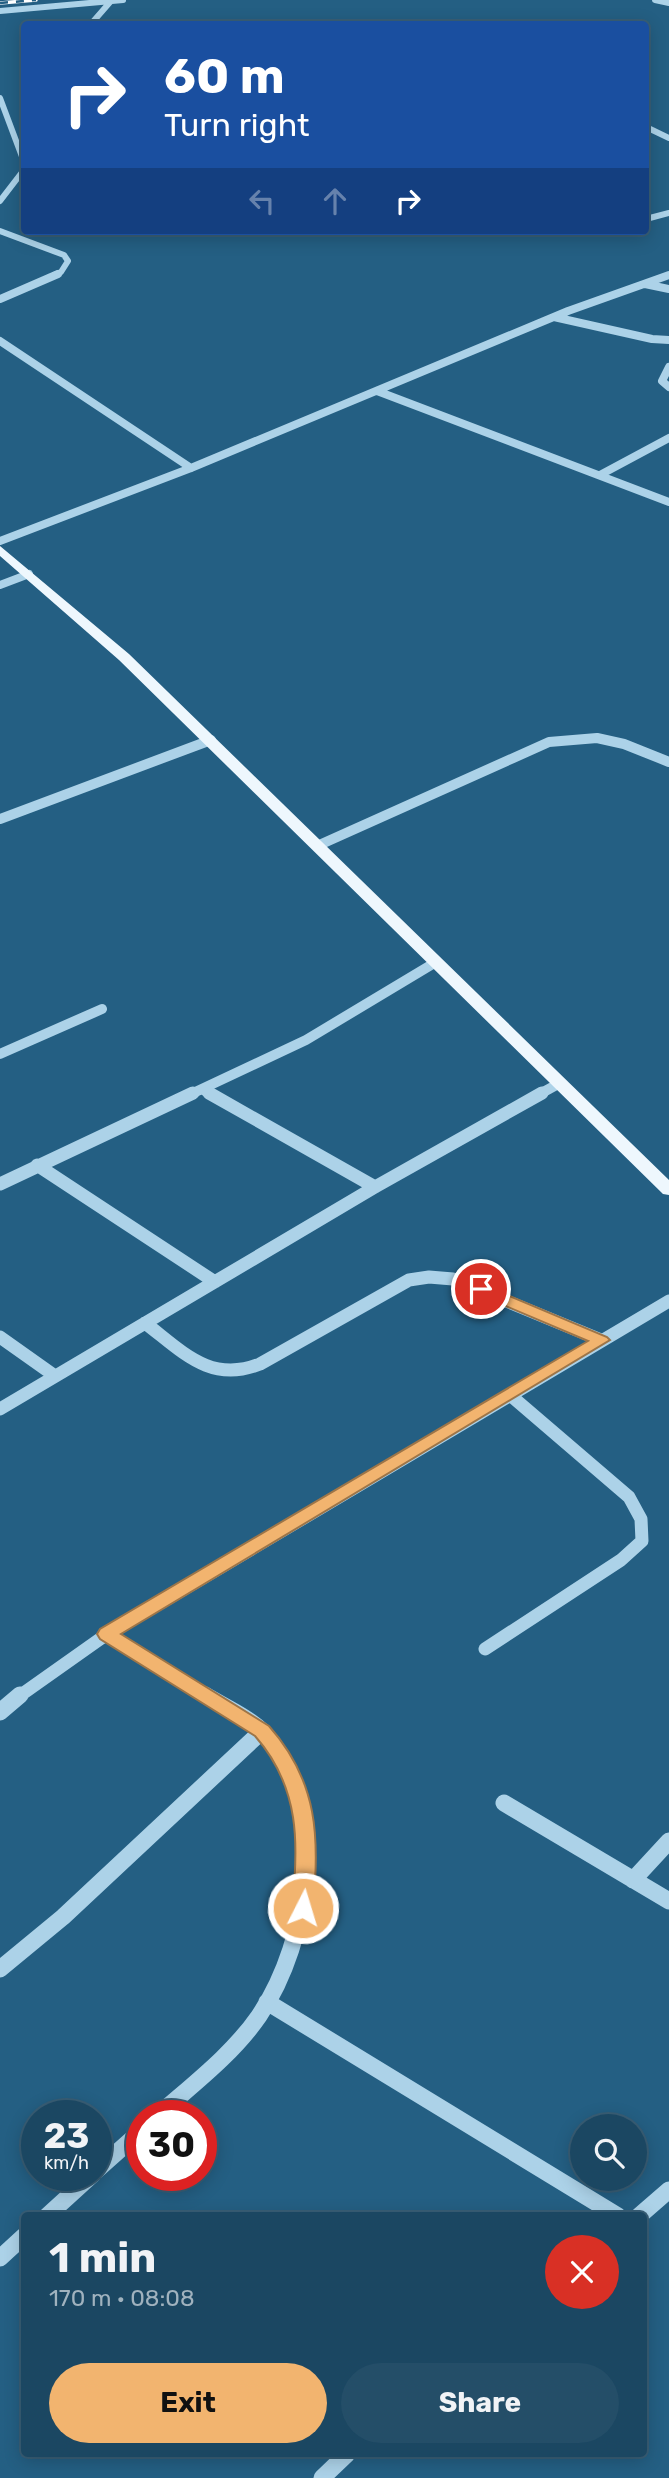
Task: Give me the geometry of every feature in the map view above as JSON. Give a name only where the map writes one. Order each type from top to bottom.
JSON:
[{"type":"main road","points":[[0,550],[124,657],[211,740],[558,1084],[669,1190]]},
{"type":"street","points":[[0,11],[123,0]]},
{"type":"street","points":[[655,0],[669,3]]},
{"type":"street","points":[[94,21],[111,1]]},
{"type":"street","points":[[0,98],[21,154]]},
{"type":"street","points":[[649,128],[669,138]]},
{"type":"street","points":[[0,201],[21,174]]},
{"type":"street","points":[[649,218],[669,213]]},
{"type":"street","points":[[0,230],[64,255],[68,261],[61,272],[0,299]]},
{"type":"street","points":[[0,541],[191,468],[554,317],[669,275]]},
{"type":"street","points":[[645,284],[669,289]]},
{"type":"street","points":[[554,317],[652,339],[669,340]]},
{"type":"street","points":[[0,341],[89,397],[191,468]]},
{"type":"street","points":[[669,367],[662,382],[669,387]]},
{"type":"street","points":[[377,391],[669,502]]},
{"type":"street","points":[[600,475],[669,438]]},
{"type":"street","points":[[0,585],[29,574]]},
{"type":"street","points":[[317,846],[549,742],[570,736],[594,735],[669,762]]},
{"type":"street","points":[[0,819],[211,740]]},
{"type":"street","points":[[0,1184],[306,1040],[436,962]]},
{"type":"street","points":[[0,1054],[102,1009]]},
{"type":"street","points":[[0,1409],[375,1187],[558,1084]]},
{"type":"street","points":[[202,1090],[375,1187]]},
{"type":"street","points":[[37,1166],[215,1282]]},
{"type":"street","points":[[145,1323],[204,1365],[237,1373],[260,1364],[409,1280],[429,1277],[453,1279],[481,1289],[601,1340]]},
{"type":"street","points":[[0,1712],[28,1687],[86,1646],[669,1301]]},
{"type":"street","points":[[0,1337],[55,1376]]},
{"type":"street","points":[[485,1649],[621,1560],[642,1541],[641,1519],[629,1497],[510,1395]]},
{"type":"street","points":[[107,1634],[262,1731],[279,1750],[290,1771],[303,1811],[308,1856],[303,1908],[267,2002],[221,2058],[175,2100]]},
{"type":"street","points":[[0,1969],[63,1917],[262,1731]]},
{"type":"street","points":[[504,1803],[669,1902]]},
{"type":"street","points":[[633,1880],[669,1841]]},
{"type":"street","points":[[267,2002],[611,2212]]},
{"type":"street","points":[[112,2157],[126,2144]]},
{"type":"street","points":[[644,2212],[669,2190]]},
{"type":"street","points":[[51,2212],[74,2191]]},
{"type":"street","points":[[0,2258],[21,2239]]},
{"type":"street","points":[[330,2475],[345,2457]]},
{"type":"railway","points":[[0,3],[36,0]]},
{"type":"route","points":[[303,1908],[308,1856],[303,1811],[290,1771],[279,1750],[262,1731],[107,1634],[601,1340],[481,1289]]}]
